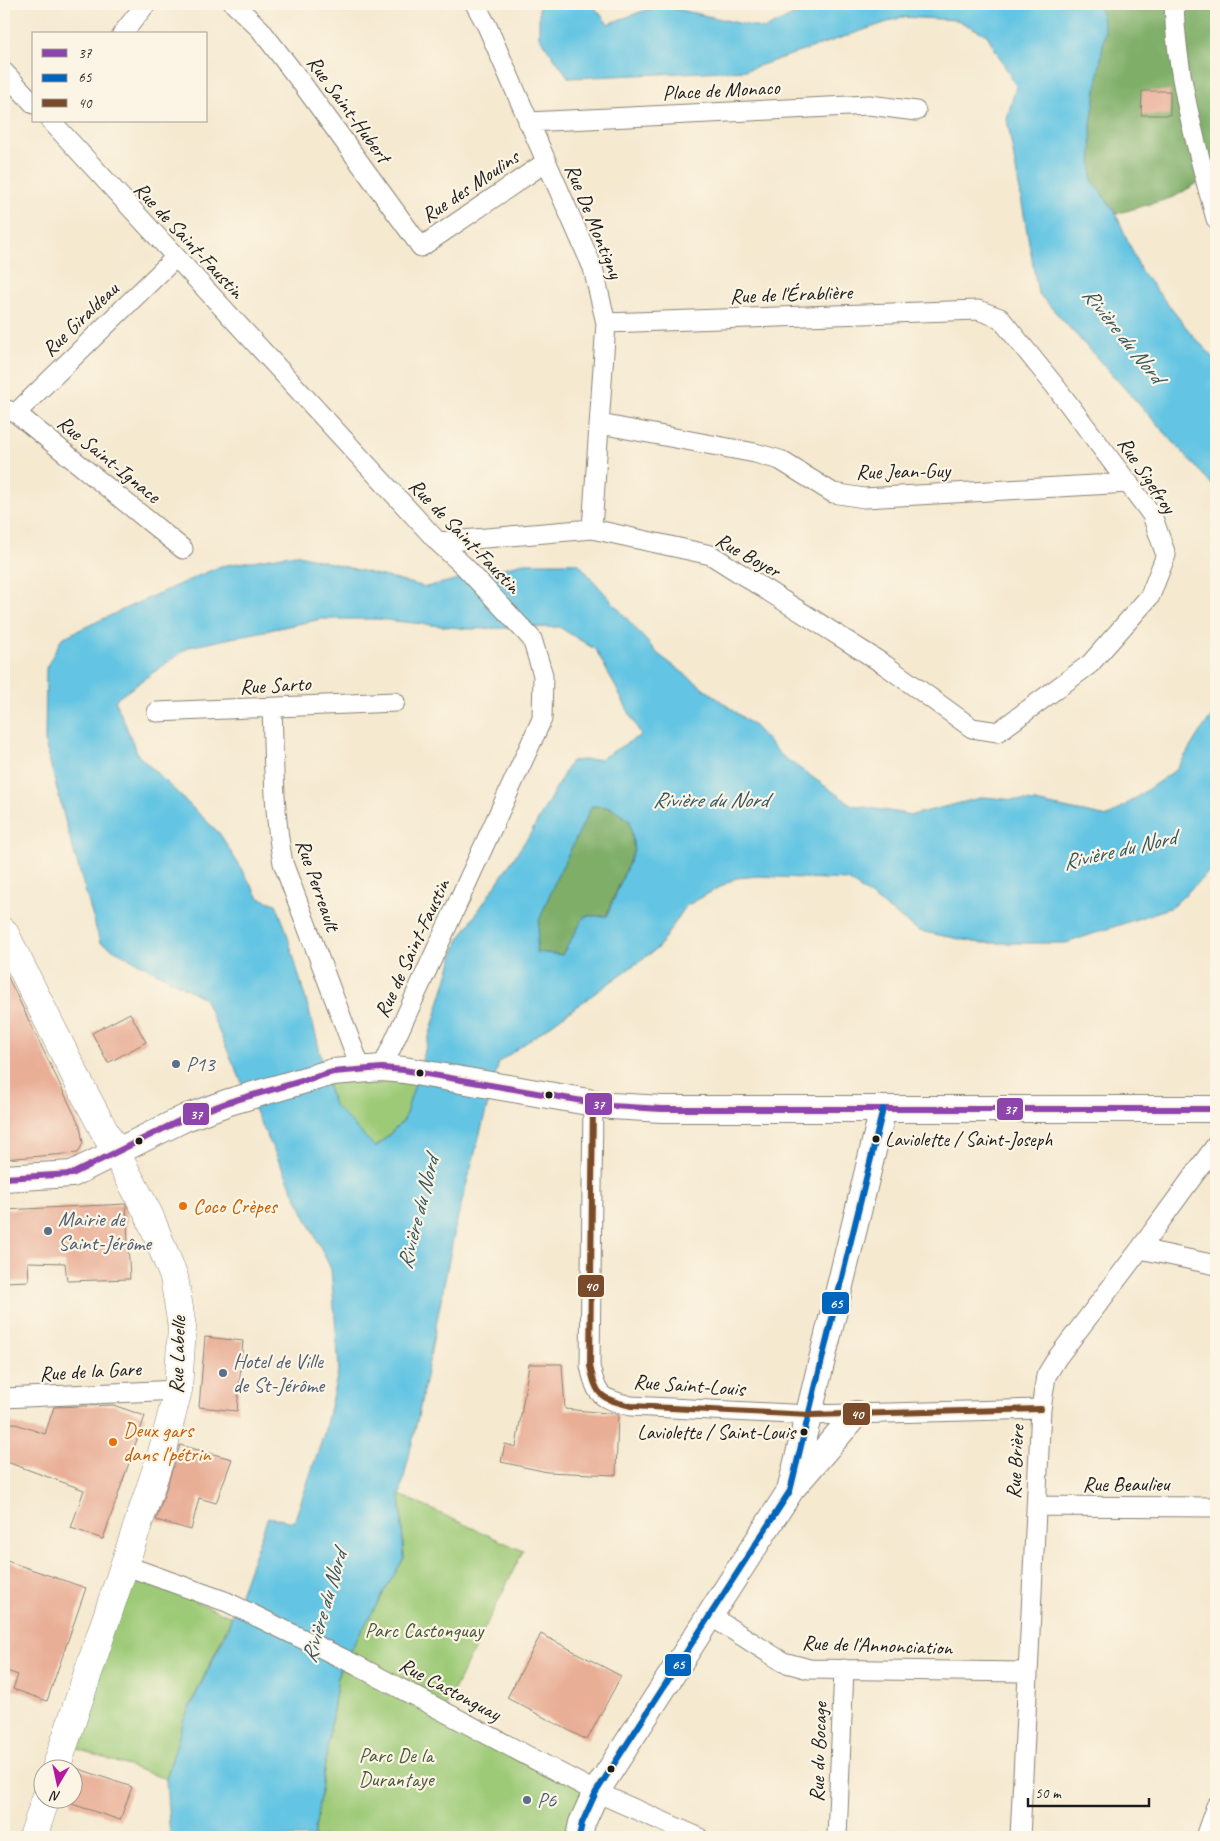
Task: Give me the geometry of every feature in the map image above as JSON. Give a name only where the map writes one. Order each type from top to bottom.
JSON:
[{"type":"main road","name":"Rue Labelle","points":[[4,932],[115,1152],[149,1215],[174,1277],[182,1327],[178,1390],[162,1453],[59,1758]]},
{"type":"main road","points":[[33,1837],[43,1808]]},
{"type":"street","points":[[124,32],[146,4]]},
{"type":"street","name":"Rue Saint-Hubert","points":[[234,4],[260,29],[301,82],[421,247]]},
{"type":"street","name":"Rue De Montigny","points":[[475,4],[487,26],[593,268],[606,323],[592,528]]},
{"type":"street","points":[[1174,4],[1175,35],[1190,124],[1216,219]]},
{"type":"street","points":[[4,72],[32,102]]},
{"type":"street","name":"Place de Monaco","points":[[528,122],[869,105],[916,111]]},
{"type":"street","name":"Rue de Saint-Faustin","points":[[52,122],[438,542],[465,567],[532,639],[543,675],[542,719],[383,1069]]},
{"type":"street","name":"Rue des Moulins","points":[[421,247],[546,162]]},
{"type":"street","name":"Rue Giraldeau","points":[[10,411],[175,258]]},
{"type":"street","name":"Rue de l'Érablière","points":[[606,323],[978,310]]},
{"type":"street","name":"Rue Sigefroy","points":[[978,310],[1000,318],[1055,386],[1152,515],[1166,555],[1150,596],[1090,664],[998,732]]},
{"type":"street","name":"Rue Saint-Ignace","points":[[10,411],[183,549]]},
{"type":"street","name":"Rue Jean-Guy","points":[[600,424],[755,453],[780,460],[833,493],[864,498],[1129,483]]},
{"type":"street","name":"Rue Boyer","points":[[438,542],[592,528],[711,555],[885,665],[972,728],[998,732]]},
{"type":"street","name":"Rue Sarto","points":[[157,712],[394,702]]},
{"type":"street","name":"Rue Perreault","points":[[272,707],[277,821],[283,863],[383,1069]]},
{"type":"street","points":[[4,1178],[72,1174],[185,1118],[229,1102],[333,1072],[383,1069],[611,1106],[662,1110],[1216,1109]]},
{"type":"street","name":"Rue Saint-Louis","points":[[593,1102],[590,1366],[595,1388],[608,1400],[631,1406],[810,1415],[1041,1409]]},
{"type":"street","points":[[790,1491],[883,1109]]},
{"type":"street","name":"Rue Brière","points":[[1020,1837],[1041,1409],[1046,1376],[1057,1358],[1216,1145]]},
{"type":"street","points":[[1140,1248],[1216,1265]]},
{"type":"street","name":"Rue de la Gare","points":[[4,1398],[178,1390]]},
{"type":"street","points":[[579,1837],[582,1823],[596,1792],[790,1491],[856,1414]]},
{"type":"street","name":"Rue Beaulieu","points":[[1036,1506],[1216,1507]]},
{"type":"street","name":"Rue Castonguay","points":[[124,1565],[227,1602],[356,1665],[596,1792],[698,1837]]},
{"type":"street","name":"Rue de l'Annonciation","points":[[709,1615],[783,1662],[809,1669],[1028,1672]]},
{"type":"street","name":"Rue du Bocage","points":[[837,1837],[844,1669]]},
{"type":"street","points":[[1205,1837],[1216,1806]]},
{"type":"green space","points":[[1099,4],[1216,4],[1216,172],[1174,197],[1116,214],[1092,180],[1091,124],[1105,31]]},
{"type":"green space","points":[[592,806],[610,807],[630,821],[634,850],[606,916],[585,916],[562,955],[536,952],[539,921],[556,879]]},
{"type":"green space","points":[[417,1078],[404,1120],[375,1148],[334,1105],[326,1081]]},
{"type":"green space","name":"Parc Castonguay","points":[[400,1495],[523,1551],[445,1708],[348,1654],[404,1558]]},
{"type":"green space","points":[[127,1572],[232,1617],[184,1719],[166,1779],[69,1746]]},
{"type":"green space","name":"Parc De la Durantaye","points":[[356,1665],[596,1792],[579,1837],[314,1837],[339,1670]]},
{"type":"water","name":"Rivière du Nord","points":[[539,4],[592,4],[608,24],[659,5],[765,29],[814,4],[1099,4],[1105,31],[1091,124],[1092,180],[1116,214],[1141,271],[1194,337],[1216,360],[1216,489],[1038,293],[1007,119],[1016,86],[987,35],[957,20],[902,17],[747,70],[569,78],[539,37]]},
{"type":"water","name":"Rivière du Nord","points":[[295,554],[426,587],[524,563],[578,563],[658,654],[754,726],[782,756],[852,805],[912,815],[984,797],[1035,802],[1108,817],[1177,769],[1199,733],[1216,711],[1216,865],[1172,907],[1066,943],[980,943],[919,931],[848,880],[758,876],[736,878],[686,906],[658,948],[499,1062],[456,1224],[418,1417],[400,1495],[404,1558],[339,1670],[314,1837],[170,1837],[166,1779],[184,1719],[225,1635],[268,1517],[294,1522],[323,1437],[339,1368],[331,1269],[252,1105],[204,998],[100,942],[45,743],[46,668],[62,638],[221,566]],"holes":[[[321,619],[377,619],[469,629],[559,627],[596,650],[641,735],[600,759],[571,761],[532,831],[458,941],[404,1120],[376,1148],[334,1105],[285,927],[276,904],[259,898],[220,834],[138,755],[115,700],[189,647]],[[592,806],[610,807],[630,821],[634,850],[607,916],[585,916],[562,955],[536,952],[539,921],[556,879]]]},
{"type":"building","points":[[1142,91],[1170,91],[1170,115],[1141,115]]},
{"type":"building","points":[[4,969],[80,1126],[83,1143],[78,1153],[4,1159]]},
{"type":"building","points":[[130,1013],[146,1042],[108,1063],[92,1033]]},
{"type":"building","points":[[126,1204],[130,1279],[67,1281],[65,1263],[28,1262],[29,1281],[4,1282],[4,1210]]},
{"type":"building","points":[[205,1337],[243,1341],[237,1411],[199,1407]]},
{"type":"building","points":[[529,1364],[562,1364],[565,1409],[618,1414],[616,1475],[547,1472],[501,1462],[505,1444],[516,1447]]},
{"type":"building","points":[[113,1405],[145,1416],[103,1539],[71,1528],[84,1490],[4,1461],[4,1420],[45,1434],[54,1407]]},
{"type":"building","points":[[180,1445],[232,1459],[216,1503],[199,1498],[191,1530],[156,1520]]},
{"type":"building","points":[[4,1560],[86,1588],[47,1701],[13,1689],[18,1675],[4,1670]]},
{"type":"building","points":[[541,1634],[621,1676],[587,1740],[507,1698]]},
{"type":"building","points":[[82,1770],[132,1787],[120,1820],[82,1807]]},
{"type":"transit line","name":"37","points":[[4,1178],[72,1174],[185,1118],[229,1102],[333,1072],[382,1068],[404,1070],[611,1106],[662,1109],[1216,1109]]},
{"type":"transit line","name":"40","points":[[593,1102],[590,1366],[595,1384],[606,1398],[631,1406],[810,1415],[1041,1409]]},
{"type":"transit line","name":"65","points":[[579,1837],[582,1823],[596,1792],[790,1491],[883,1109]]},
{"type":"place","name":"P13","points":[[176,1064]]},
{"type":"place","name":"Laviolette / Saint-Joseph","points":[[876,1139]]},
{"type":"place","name":"Coco Crèpes","points":[[183,1206]]},
{"type":"place","name":"Mairie de Saint-Jérôme","points":[[48,1231]]},
{"type":"place","name":"Hotel de Ville de St-Jérôme","points":[[223,1373]]},
{"type":"place","name":"Laviolette / Saint-Louis","points":[[804,1432]]},
{"type":"place","name":"Deux gars dans l'pétrin","points":[[113,1442]]},
{"type":"place","name":"P6","points":[[527,1800]]}]
